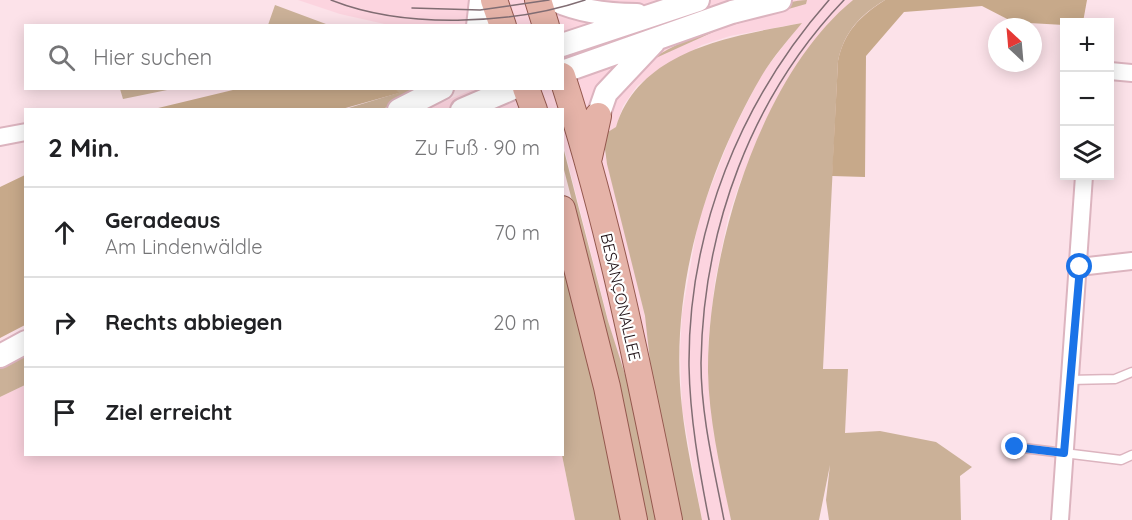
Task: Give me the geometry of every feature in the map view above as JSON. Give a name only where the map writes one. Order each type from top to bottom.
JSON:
[{"type":"main road","points":[[494,0],[502,24]]},
{"type":"main road","points":[[538,0],[545,24]]},
{"type":"main road","name":"BESANÇONALLEE","points":[[564,80],[589,160],[631,338],[669,520]]},
{"type":"main road","points":[[527,90],[533,108]]},
{"type":"main road","points":[[589,160],[598,116]]},
{"type":"main road","name":"BESANÇONALLEE","points":[[564,217],[607,387],[634,520]]},
{"type":"street","points":[[478,24],[481,0]]},
{"type":"street","points":[[555,0],[574,8],[594,12],[650,15]]},
{"type":"street","points":[[564,44],[698,0]]},
{"type":"street","points":[[564,73],[732,12],[780,0]]},
{"type":"street","points":[[598,116],[606,93],[659,37]]},
{"type":"street","points":[[1114,71],[1132,73]]},
{"type":"street","points":[[403,108],[438,90]]},
{"type":"street","points":[[467,108],[508,90]]},
{"type":"street","points":[[0,137],[24,132]]},
{"type":"street","points":[[1060,520],[1068,380],[1080,267],[1084,180]]},
{"type":"street","points":[[1080,267],[1132,261]]},
{"type":"street","points":[[0,356],[24,343]]},
{"type":"lane","points":[[1068,380],[1115,379],[1132,372]]},
{"type":"lane","points":[[1015,447],[1121,460],[1132,456]]},
{"type":"shaded area","points":[[298,0],[853,0],[827,25],[795,69],[740,182],[728,218],[715,281],[708,344],[708,375],[720,463],[731,520],[702,520],[682,408],[680,352],[682,314],[699,217],[731,135],[761,75],[801,23],[730,36],[702,45],[657,71],[637,86],[623,106],[616,127],[603,147],[635,271],[650,341],[659,520],[564,147],[564,108],[428,108],[472,90],[564,90],[564,24],[385,24],[340,14]]},
{"type":"shaded area","points":[[807,0],[806,4],[722,28],[647,62],[701,33],[771,7]]},
{"type":"shaded area","points":[[853,0],[885,0],[854,25],[844,41],[838,61],[823,369],[848,369],[845,433],[880,431],[936,442],[972,467],[960,476],[961,520],[829,520],[826,500],[830,465],[819,520],[731,520],[713,428],[708,372],[710,325],[717,275],[729,223],[745,171],[766,120],[791,74],[820,33]]},
{"type":"shaded area","points":[[885,0],[1087,0],[1084,18],[1060,18],[1060,25],[1042,24],[1042,18],[1005,18],[982,6],[904,12],[866,56],[865,177],[832,176],[838,61],[844,41],[854,26]]},
{"type":"shaded area","points":[[275,5],[326,24],[268,24]]},
{"type":"shaded area","points":[[802,23],[765,70],[741,115],[723,154],[695,236],[686,279],[679,365],[688,450],[702,520],[680,520],[653,388],[645,316],[607,164],[603,135],[616,127],[628,101],[645,80],[667,63],[719,41]]},
{"type":"shaded area","points":[[121,90],[167,90],[123,99]]},
{"type":"shaded area","points":[[233,90],[397,90],[399,93],[346,108],[158,108]]},
{"type":"shaded area","points":[[396,90],[421,90],[385,108],[349,108],[398,93]]},
{"type":"shaded area","points":[[564,151],[608,321],[636,409],[659,520],[643,520],[582,239],[564,170]]},
{"type":"shaded area","points":[[24,175],[24,326],[0,338],[0,187]]},
{"type":"shaded area","points":[[564,250],[624,520],[575,520],[562,456]]},
{"type":"shaded area","points":[[24,349],[24,385],[0,397],[0,362]]},
{"type":"shaded area","points":[[24,385],[24,456],[562,456],[575,520],[0,520],[0,397]]},
{"type":"tram line","points":[[331,0],[391,16],[458,20],[524,15],[585,0]]},
{"type":"tram line","points":[[412,8],[480,10],[549,0]]},
{"type":"tram line","points":[[709,520],[691,405],[689,366],[691,316],[698,266],[709,218],[725,170],[745,125],[769,81],[797,39],[829,0]]},
{"type":"tram line","points":[[724,520],[703,403],[701,363],[704,313],[711,263],[738,168],[758,122],[783,79],[811,38],[844,0]]},
{"type":"route","points":[[1015,447],[1064,453],[1068,380],[1080,267]]}]
